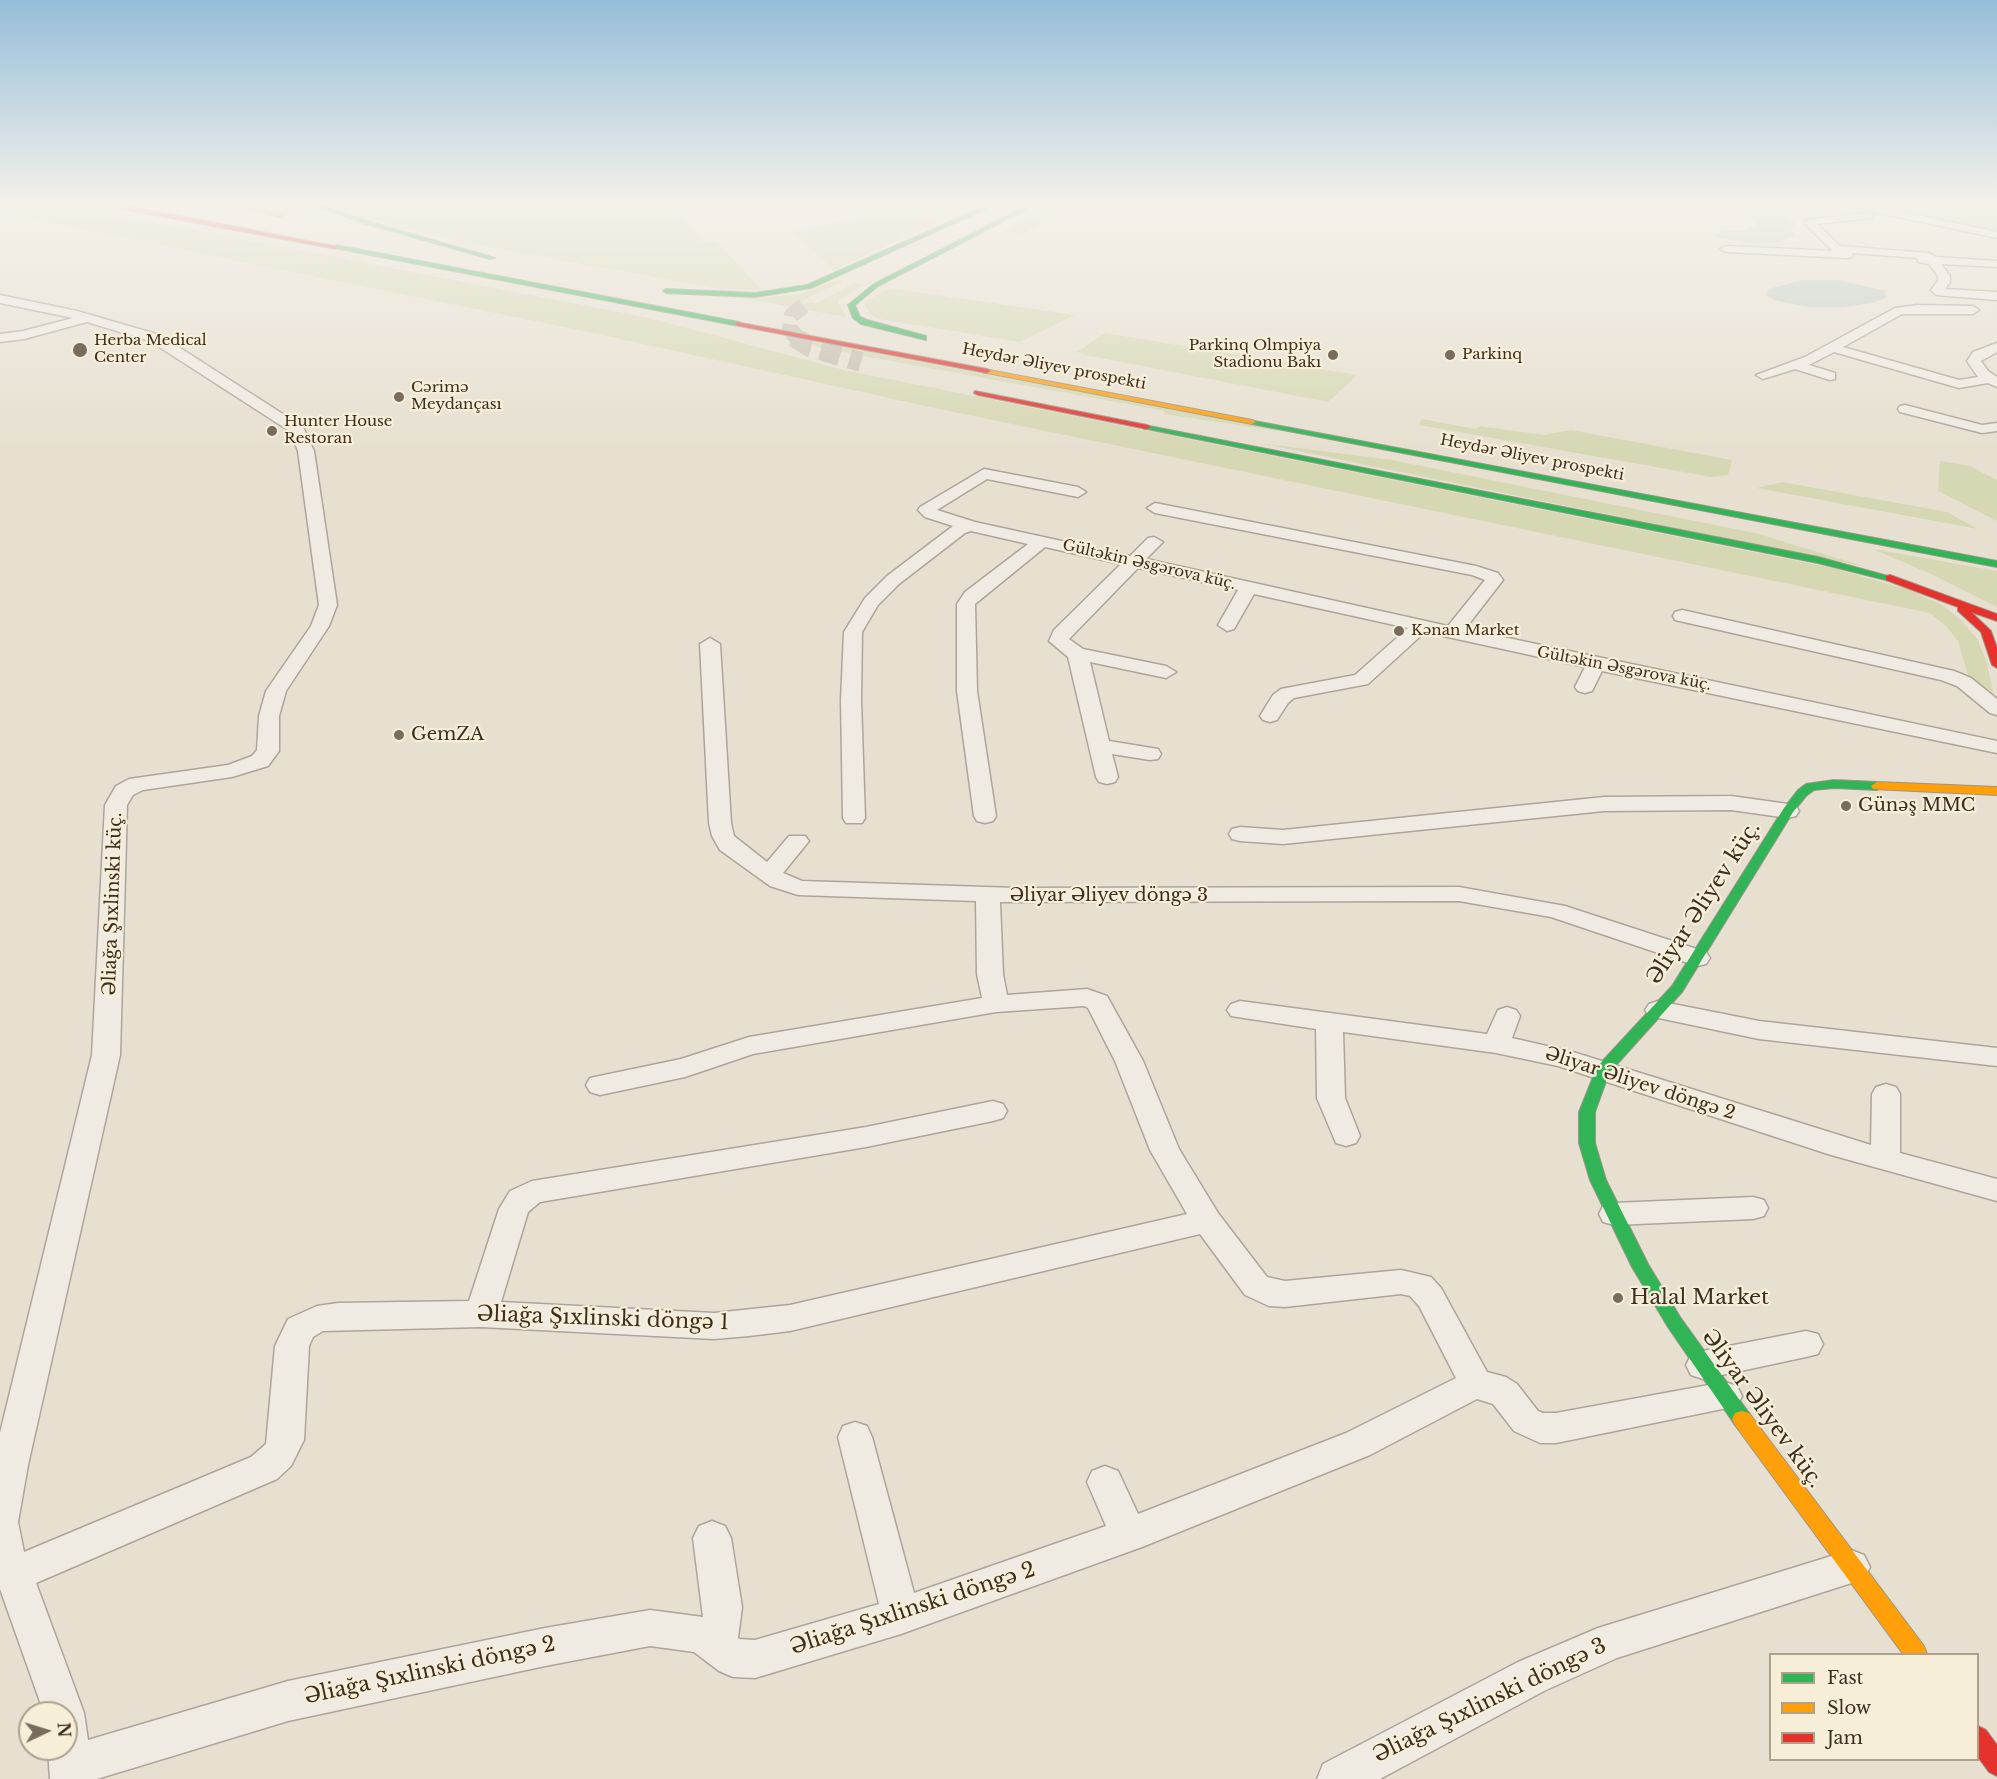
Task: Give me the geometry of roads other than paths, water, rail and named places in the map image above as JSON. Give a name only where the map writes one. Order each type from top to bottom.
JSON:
[{"type":"main road","name":"Heydər Əliyev prospekti","points":[[538,286],[1997,564]]},
{"type":"main road","points":[[755,309],[654,290],[747,296],[809,286]]},
{"type":"main road","points":[[810,301],[843,286]]},
{"type":"main road","name":"Heydər Əliyev prospekti","points":[[847,326],[940,342],[864,322],[857,318],[851,305],[859,296],[874,286]]},
{"type":"main road","points":[[580,294],[702,324],[785,348]]},
{"type":"main road","points":[[861,362],[884,366]]},
{"type":"main road","points":[[1838,548],[1558,480],[1191,426],[965,386],[1790,554],[1881,575],[1929,590],[1997,618]]},
{"type":"main road","points":[[1874,559],[1939,586],[1997,618]]},
{"type":"main road","points":[[1929,590],[1963,609],[1986,631],[1992,642],[1997,665]]},
{"type":"main road","name":"Əliyar Əliyev küç.","points":[[1915,1653],[1725,1396],[1669,1313],[1614,1214],[1598,1180],[1587,1143],[1587,1112],[1602,1071],[1677,989],[1802,793],[1819,785],[1997,791]]},
{"type":"main road","points":[[1979,1741],[1997,1764]]},
{"type":"street","points":[[1940,286],[1937,290],[1940,292],[1997,296]]},
{"type":"street","name":"Əliağa Şıxlinski küç.","points":[[0,299],[86,318],[155,338],[298,430],[306,452],[328,605],[320,626],[276,691],[269,716],[268,751],[260,761],[232,771],[137,784],[124,791],[116,805],[106,1055],[3,1497],[0,1522],[14,1574],[60,1701]]},
{"type":"street","points":[[1763,375],[1796,365],[1833,348],[1893,313],[1917,309],[1987,311]]},
{"type":"street","points":[[1946,309],[1955,319]]},
{"type":"street","points":[[0,338],[24,335],[86,318]]},
{"type":"street","points":[[1993,381],[1974,361],[1978,355],[1997,346]]},
{"type":"street","points":[[1833,348],[1959,384],[1993,381]]},
{"type":"street","points":[[1796,365],[1830,375]]},
{"type":"street","points":[[1905,409],[1982,429],[1997,427]]},
{"type":"street","points":[[1971,412],[1997,421]]},
{"type":"street","name":"Gültəkin Əsgərova küç.","points":[[1078,492],[984,474],[926,510],[931,514],[971,526],[1452,633],[1997,747]]},
{"type":"street","points":[[1155,508],[1492,577],[1494,580],[1452,633]]},
{"type":"street","points":[[854,818],[851,700],[853,632],[871,602],[886,586],[959,529],[971,526]]},
{"type":"street","points":[[985,816],[967,691],[966,604],[971,596],[1042,541]]},
{"type":"street","points":[[1154,542],[1061,634],[1059,641],[1062,646],[1077,654],[1166,672]]},
{"type":"street","points":[[1227,625],[1249,587]]},
{"type":"street","points":[[1682,616],[1947,675],[1964,682],[1997,709]]},
{"type":"street","points":[[1270,716],[1280,699],[1288,693],[1353,682],[1370,675],[1421,626]]},
{"type":"street","name":"Əliyar Əliyev döngə 3","points":[[710,644],[720,823],[723,836],[728,844],[769,875],[798,888],[825,891],[988,895],[1459,894],[1556,911],[1697,958]]},
{"type":"street","points":[[1077,654],[1107,777]]},
{"type":"street","points":[[1585,687],[1596,664]]},
{"type":"street","points":[[1101,746],[1150,754]]},
{"type":"street","points":[[1240,834],[1283,837],[1604,804],[1731,803],[1788,812]]},
{"type":"street","points":[[769,875],[797,841]]},
{"type":"street","points":[[988,895],[990,974],[996,1004]]},
{"type":"street","points":[[600,1086],[685,1068],[748,1046],[996,1004],[1087,997],[1098,1002],[1129,1060],[1165,1150],[1207,1221],[1256,1286],[1269,1293],[1285,1294],[1401,1282],[1420,1286],[1430,1297],[1477,1385],[1494,1387],[1505,1394],[1526,1421],[1540,1428],[1556,1428],[1725,1396]]},
{"type":"street","name":"Əliyar Əliyev döngə 2","points":[[1240,1010],[1496,1044],[1563,1058],[1885,1160],[1997,1190]]},
{"type":"street","points":[[1658,1010],[1760,1030],[1997,1057]]},
{"type":"street","points":[[1496,1044],[1507,1016]]},
{"type":"street","points":[[1329,1022],[1331,1098],[1346,1136]]},
{"type":"street","points":[[1885,1160],[1886,1094]]},
{"type":"street","points":[[481,1314],[514,1209],[521,1199],[532,1192],[548,1187],[866,1137],[993,1111]]},
{"type":"street","points":[[1614,1214],[1753,1208]]},
{"type":"street","name":"Əliağa Şıxlinski döngə 1","points":[[14,1574],[264,1468],[279,1455],[286,1440],[292,1346],[300,1328],[317,1319],[338,1316],[481,1314],[714,1326],[790,1318],[1207,1221]]},
{"type":"street","points":[[1703,1365],[1806,1344]]},
{"type":"street","name":"Əliağa Şıxlinski döngə 2","points":[[71,1772],[288,1701],[545,1647],[650,1628],[702,1635],[732,1658],[754,1659],[901,1616],[1129,1535],[1358,1444],[1397,1426],[1461,1390],[1477,1385]]},
{"type":"street","points":[[855,1437],[901,1616]]},
{"type":"street","points":[[1105,1482],[1129,1535]]},
{"type":"street","points":[[712,1538],[723,1607],[721,1631],[713,1645]]},
{"type":"street","name":"Əliağa Şıxlinski döngə 3","points":[[1338,1779],[1532,1676],[1612,1641],[1851,1567]]},
{"type":"tunnel","points":[[797,338],[790,329],[792,315],[810,301]]},
{"type":"tunnel","points":[[794,337],[810,347],[861,362]]},
{"type":"place","name":"Herba Medical Center","points":[[80,350]]},
{"type":"place","name":"Parkinq Olmpiya Stadionu Bakı","points":[[1333,355]]},
{"type":"place","name":"Parkinq","points":[[1450,355]]},
{"type":"place","name":"Cərimə Meydançası","points":[[399,397]]},
{"type":"place","name":"Hunter House Restoran","points":[[272,431]]},
{"type":"place","name":"Kənan Market","points":[[1399,631]]},
{"type":"place","name":"GemZA","points":[[399,735]]},
{"type":"place","name":"Günəş MMC","points":[[1846,806]]},
{"type":"place","name":"Halal Market","points":[[1618,1298]]}]
